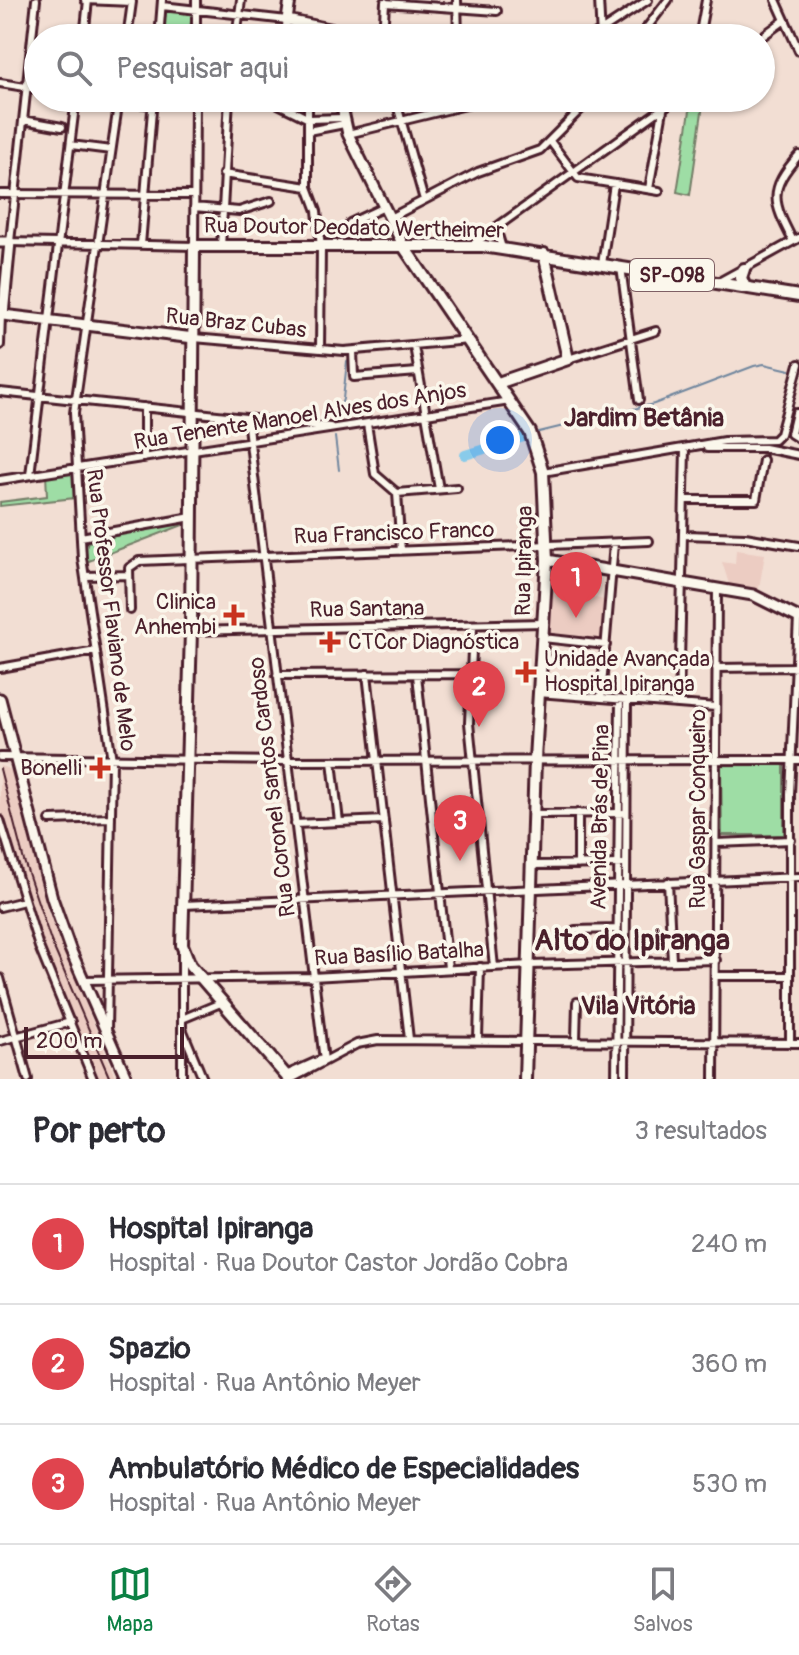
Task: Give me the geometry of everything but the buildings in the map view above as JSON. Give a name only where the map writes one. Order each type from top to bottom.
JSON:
[{"type":"main road","points":[[290,2],[287,20],[304,24]]},
{"type":"main road","points":[[290,2],[293,18],[304,24]]},
{"type":"main road","name":"Rua Ipiranga","points":[[343,112],[345,125],[404,247],[530,432],[543,472],[547,560],[535,759],[525,1079]]},
{"type":"main road","points":[[2,315],[5,242]]},
{"type":"main road","points":[[194,246],[193,517],[182,945],[202,979],[288,1078]]},
{"type":"main road","name":"Rua Doutor Deodato Wertheimer","points":[[194,246],[502,248],[799,296]]},
{"type":"main road","points":[[498,383],[568,359],[544,254]]},
{"type":"main road","points":[[744,269],[741,278],[745,287]]},
{"type":"main road","name":"Rua Braz Cubas","points":[[2,315],[194,338]]},
{"type":"main road","points":[[547,560],[682,580],[759,597],[799,617]]},
{"type":"main road","points":[[0,699],[52,898],[125,1078]]},
{"type":"street","points":[[34,24],[36,0]]},
{"type":"street","points":[[85,24],[87,0],[132,1],[129,24]]},
{"type":"street","points":[[196,0],[196,24]]},
{"type":"street","points":[[238,24],[241,0]]},
{"type":"street","points":[[457,0],[458,24]]},
{"type":"street","points":[[599,0],[600,24]]},
{"type":"street","points":[[615,24],[648,0]]},
{"type":"street","points":[[650,24],[668,0]]},
{"type":"street","points":[[702,24],[706,0]]},
{"type":"street","points":[[776,0],[799,51]]},
{"type":"street","points":[[383,24],[384,2],[497,11]]},
{"type":"street","points":[[160,24],[162,3],[287,20],[286,24]]},
{"type":"street","points":[[775,27],[785,20]]},
{"type":"street","points":[[0,83],[24,87]]},
{"type":"street","points":[[5,242],[24,112]]},
{"type":"street","points":[[30,475],[75,112]]},
{"type":"street","name":"Rua Professor Flaviano de Melo","points":[[107,1034],[112,760],[83,562],[75,468],[74,401],[117,112]]},
{"type":"street","points":[[141,245],[152,112]]},
{"type":"street","points":[[194,246],[195,112]]},
{"type":"street","points":[[221,247],[228,112]]},
{"type":"street","points":[[293,112],[305,118],[345,125]]},
{"type":"street","points":[[306,112],[308,187],[317,211],[321,247],[320,349]]},
{"type":"street","points":[[399,112],[424,200]]},
{"type":"street","points":[[308,131],[401,121],[438,112]]},
{"type":"street","points":[[390,218],[478,172],[531,156],[578,112]]},
{"type":"street","points":[[469,246],[658,112]]},
{"type":"street","points":[[649,189],[662,112]]},
{"type":"street","points":[[23,120],[62,127]]},
{"type":"street","points":[[550,141],[573,174],[659,191]]},
{"type":"street","points":[[71,145],[111,150]]},
{"type":"street","points":[[719,282],[796,240],[776,208],[774,196],[783,174],[799,155]]},
{"type":"street","points":[[223,174],[308,187]]},
{"type":"street","points":[[602,264],[614,184]]},
{"type":"street","points":[[0,194],[194,195]]},
{"type":"street","points":[[194,207],[253,209],[271,201]]},
{"type":"street","points":[[350,223],[384,207]]},
{"type":"street","points":[[496,228],[502,248]]},
{"type":"street","name":"Rua Doutor Deodato Wertheimer","points":[[5,242],[194,246]]},
{"type":"street","points":[[621,267],[628,339],[639,400]]},
{"type":"street","points":[[0,345],[2,315]]},
{"type":"street","points":[[568,359],[656,331]]},
{"type":"street","name":"Rua Braz Cubas","points":[[194,338],[353,351],[469,340]]},
{"type":"street","points":[[414,346],[439,489]]},
{"type":"street","points":[[353,351],[354,377],[418,372]]},
{"type":"street","points":[[543,472],[724,441],[774,440],[780,434],[799,364]]},
{"type":"street","points":[[0,392],[341,428]]},
{"type":"street","name":"Rua Tenente Manoel Alves dos Anjos","points":[[0,480],[510,401]]},
{"type":"street","points":[[789,404],[799,410],[791,434],[799,439]]},
{"type":"street","points":[[144,407],[144,458]]},
{"type":"street","name":"Rua Coronel Santos Cardoso","points":[[247,418],[312,977],[325,1059]]},
{"type":"street","points":[[367,424],[375,474],[397,493],[401,551]]},
{"type":"street","points":[[686,449],[764,448],[799,455]]},
{"type":"street","points":[[679,704],[686,449]]},
{"type":"street","points":[[685,500],[756,500],[763,460]]},
{"type":"street","points":[[397,493],[457,488]]},
{"type":"street","points":[[81,537],[193,517]]},
{"type":"street","points":[[685,535],[745,537],[799,546]]},
{"type":"street","name":"Rua Francisco Franco","points":[[129,575],[130,565],[139,561],[649,541]]},
{"type":"street","points":[[601,698],[614,543]]},
{"type":"street","points":[[85,574],[129,575],[130,610]]},
{"type":"street","name":"Rua Gaspar Conqueiro","points":[[714,1079],[717,588]]},
{"type":"street","points":[[790,1043],[790,877],[799,617]]},
{"type":"street","name":"Rua Santana","points":[[191,631],[543,623]]},
{"type":"street","points":[[473,625],[468,708],[484,892],[494,967]]},
{"type":"street","points":[[543,638],[606,645]]},
{"type":"street","points":[[0,668],[96,651]]},
{"type":"street","points":[[716,668],[797,667]]},
{"type":"street","points":[[367,674],[409,1039]]},
{"type":"street","points":[[277,675],[470,674]]},
{"type":"street","points":[[417,675],[448,968]]},
{"type":"street","points":[[538,693],[716,707]]},
{"type":"street","name":"Avenida Brás de Pina","points":[[616,1079],[624,700]]},
{"type":"street","points":[[0,757],[17,760],[795,760]]},
{"type":"street","points":[[332,761],[339,822]]},
{"type":"street","points":[[578,813],[578,865]]},
{"type":"street","points":[[534,814],[622,813]]},
{"type":"street","points":[[50,820],[111,818]]},
{"type":"street","points":[[0,820],[39,947],[93,1079]]},
{"type":"street","points":[[295,824],[384,820]]},
{"type":"street","points":[[716,843],[791,840]]},
{"type":"street","points":[[532,865],[622,864]]},
{"type":"street","points":[[184,905],[305,902],[799,877]]},
{"type":"street","points":[[668,882],[672,961]]},
{"type":"street","points":[[0,907],[24,901]]},
{"type":"street","name":"Avenida Brás de Pina","points":[[621,918],[617,929],[625,1079]]},
{"type":"street","points":[[575,930],[617,929]]},
{"type":"street","points":[[182,945],[182,1079]]},
{"type":"street","name":"Rua Basílio Batalha","points":[[84,980],[312,977],[448,968],[716,960]]},
{"type":"street","points":[[478,1039],[480,967]]},
{"type":"street","points":[[716,976],[790,976]]},
{"type":"street","points":[[0,978],[28,1079]]},
{"type":"street","points":[[182,1019],[223,1002]]},
{"type":"street","points":[[576,1040],[577,1002]]},
{"type":"street","points":[[0,1041],[71,1022]]},
{"type":"street","points":[[182,1028],[203,1079]]},
{"type":"street","points":[[288,1078],[365,1042],[478,1039],[799,1043]]},
{"type":"shaded area","points":[[736,550],[765,554],[758,594],[730,587],[722,562],[735,564]]},
{"type":"shaded area","points":[[550,589],[605,600],[601,642],[547,635]]},
{"type":"shaded area","points":[[0,766],[12,770],[47,910],[116,1079],[95,1079],[40,940],[0,810]]},
{"type":"green space","points":[[165,8],[192,12],[191,24],[164,24]]},
{"type":"green space","points":[[690,112],[702,112],[690,195],[677,192]]},
{"type":"green space","points":[[73,471],[75,498],[0,506],[0,502],[47,496],[46,474]]},
{"type":"green space","points":[[181,521],[183,525],[86,562],[84,549],[88,542]]},
{"type":"green space","points":[[721,764],[784,764],[784,835],[722,835]]},
{"type":"waterway","points":[[335,423],[343,399],[347,361]]},
{"type":"waterway","points":[[539,432],[654,404],[754,366],[764,364],[790,370]]},
{"type":"waterway","points":[[465,455],[527,436]]},
{"type":"waterway","points":[[335,437],[339,470]]},
{"type":"railway","points":[[0,769],[24,861],[51,941],[110,1079]]},
{"type":"place","name":"Clinica Anhembi","points":[[234,615]]},
{"type":"place","name":"Hospital Ipiranga","points":[[576,618]]},
{"type":"place","name":"CTCor Diagnóstica","points":[[330,642]]},
{"type":"place","name":"Unidade Avançada Hospital Ipiranga","points":[[526,672]]},
{"type":"place","name":"Spazio","points":[[479,727]]},
{"type":"place","name":"Bonelli","points":[[100,768]]},
{"type":"place","name":"Ambulatório Médico de Especialidades","points":[[460,861]]},
{"type":"district","name":"Jardim Betânia","points":[[644,418]]},
{"type":"district","name":"Alto do Ipiranga","points":[[632,940]]},
{"type":"district","name":"Vila Vitória","points":[[638,1006]]}]
